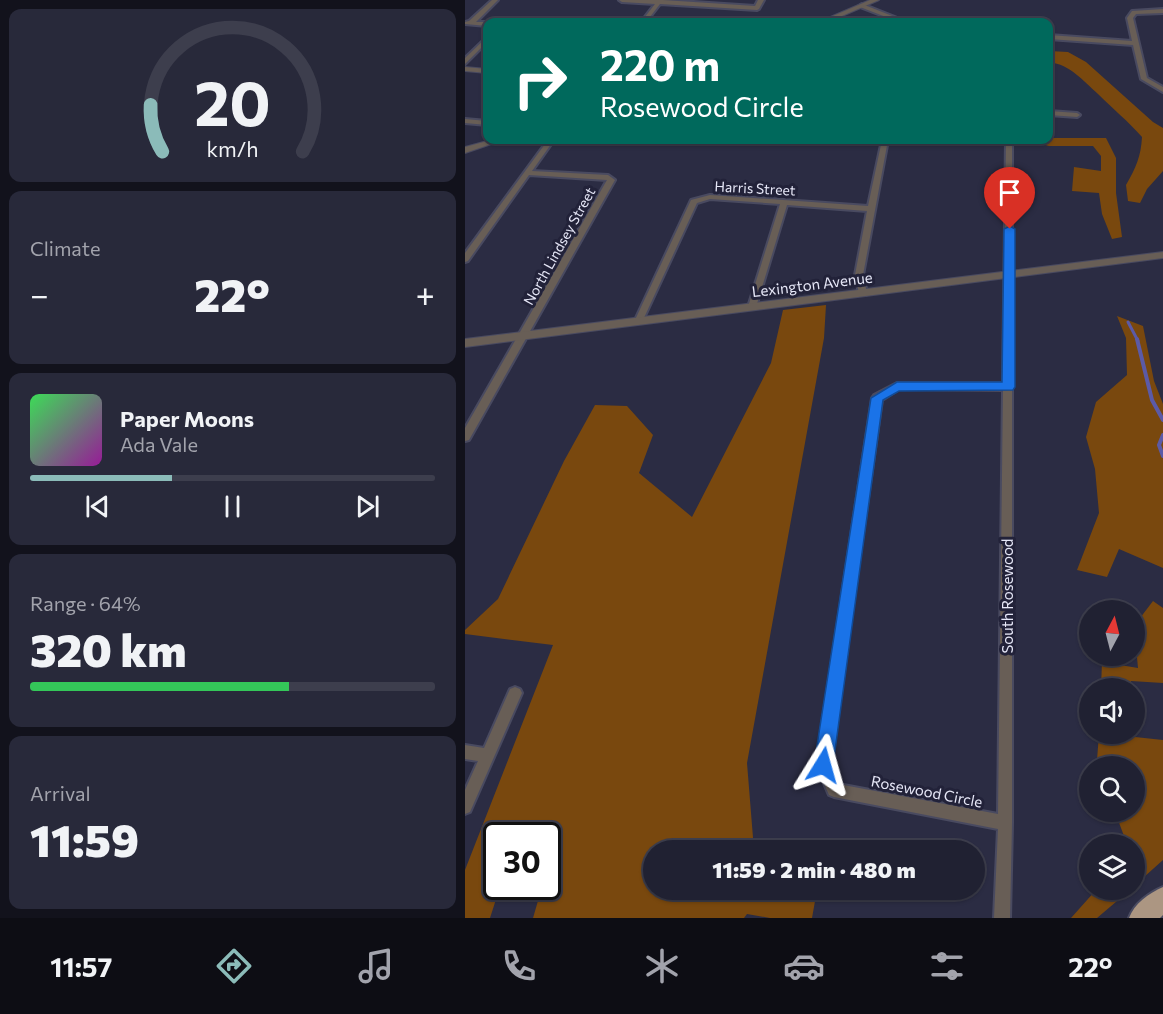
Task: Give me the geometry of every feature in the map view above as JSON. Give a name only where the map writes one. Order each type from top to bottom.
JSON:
[{"type":"highway","points":[[1141,918],[1163,899]]},
{"type":"street","points":[[468,23],[495,0]]},
{"type":"street","points":[[622,0],[757,8],[761,0]]},
{"type":"street","points":[[833,18],[876,0]]},
{"type":"street","points":[[647,18],[659,1]]},
{"type":"street","points":[[863,6],[893,18]]},
{"type":"street","points":[[1163,11],[1134,12],[1130,18],[1144,79],[1163,90]]},
{"type":"street","points":[[468,23],[483,24]]},
{"type":"street","points":[[1053,37],[1136,43]]},
{"type":"street","points":[[465,62],[483,43]]},
{"type":"street","points":[[465,69],[483,71]]},
{"type":"street","points":[[1053,113],[1077,115]]},
{"type":"street","points":[[465,121],[483,123]]},
{"type":"street","points":[[465,150],[485,144]]},
{"type":"street","points":[[465,259],[548,144]]},
{"type":"street","points":[[863,293],[859,275],[884,144]]},
{"type":"street","name":"South Rosewood","points":[[1002,918],[1005,823],[1010,273],[1009,144]]},
{"type":"street","name":"North Lindsey Street","points":[[524,336],[611,180],[608,177],[527,173]]},
{"type":"street","name":"Harris Street","points":[[639,320],[695,202],[710,197],[871,209]]},
{"type":"street","points":[[752,307],[784,203]]},
{"type":"street","name":"Lexington Avenue","points":[[465,343],[1163,255]]},
{"type":"street","points":[[465,436],[524,336]]},
{"type":"street","name":"Rosewood Circle","points":[[1005,823],[834,790],[823,765],[877,398],[897,386],[1008,387]]},
{"type":"street","points":[[465,807],[515,693]]},
{"type":"street","points":[[465,752],[486,755]]},
{"type":"shaded area","points":[[1053,51],[1068,52],[1086,62],[1153,122],[1163,128],[1163,171],[1147,189],[1140,203],[1128,201],[1126,185],[1137,162],[1142,137],[1076,74],[1053,63]]},
{"type":"shaded area","points":[[1053,138],[1106,138],[1116,158],[1116,193],[1122,237],[1112,239],[1102,214],[1099,193],[1072,191],[1074,167],[1101,171],[1101,156],[1093,146],[1041,144],[1053,144]]},
{"type":"shaded area","points":[[826,305],[824,338],[747,763],[753,840],[643,840],[643,900],[815,900],[812,918],[770,918],[747,914],[744,918],[533,918],[538,900],[561,900],[561,822],[484,822],[553,645],[465,634],[465,630],[498,599],[564,461],[595,405],[627,406],[653,435],[639,473],[692,517],[771,363],[783,310]]},
{"type":"shaded area","points":[[1117,316],[1143,326],[1154,381],[1163,404],[1163,568],[1119,549],[1107,577],[1077,570],[1099,513],[1095,469],[1086,437],[1096,402],[1127,375],[1126,338]]},
{"type":"shaded area","points":[[1153,601],[1163,608],[1163,683],[1145,682],[1145,678],[1101,678],[1102,666],[1138,668],[1138,666],[1145,666],[1145,612]]},
{"type":"shaded area","points":[[1145,738],[1163,740],[1163,860],[1145,876],[1145,834],[1123,834],[1119,822],[1145,822],[1145,756],[1097,756],[1098,744],[1145,744]]},
{"type":"shaded area","points":[[483,824],[483,900],[496,900],[490,918],[465,918],[465,870]]},
{"type":"shaded area","points":[[1087,900],[1118,900],[1097,918],[1071,918]]},
{"type":"waterway","points":[[1128,322],[1137,339]]},
{"type":"waterway","points":[[1137,339],[1152,400],[1163,420]]},
{"type":"waterway","points":[[1163,435],[1159,445],[1163,456]]},
{"type":"route","points":[[823,765],[877,398],[897,386],[1008,387],[1010,229]]}]
